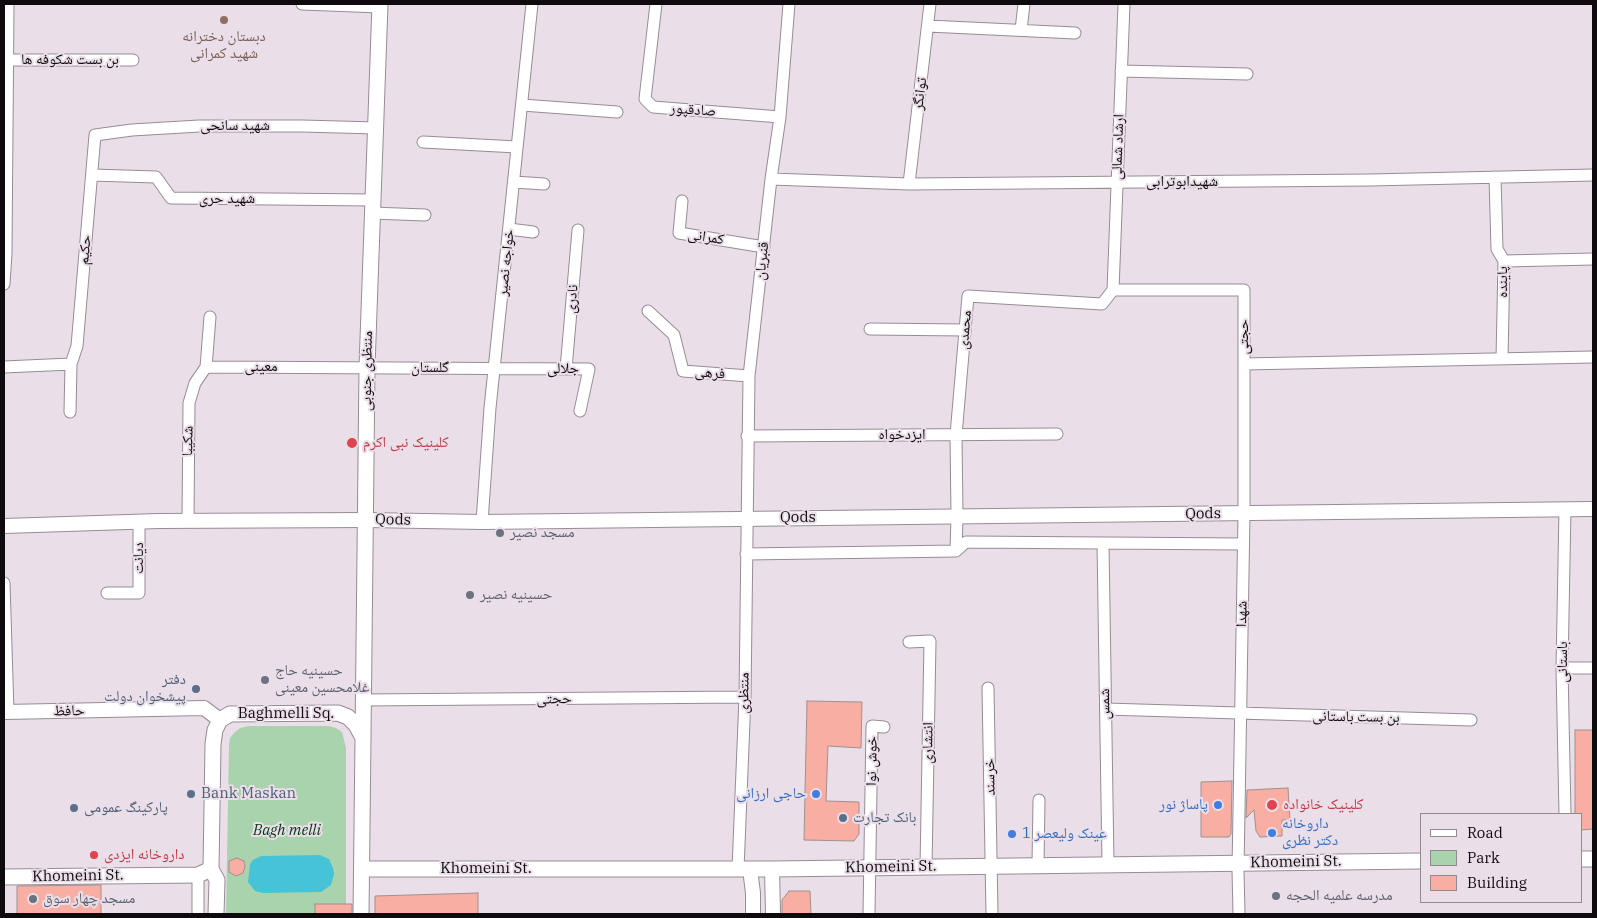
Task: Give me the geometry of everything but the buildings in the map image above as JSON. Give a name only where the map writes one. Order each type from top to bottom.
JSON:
[{"type":"main road","name":"منتظری جنوبی","points":[[363,738],[367,367],[380,5]]},
{"type":"main road","name":"Baghmelli Sq.","points":[[216,914],[217,880],[204,872],[213,744],[220,720],[230,714],[338,713],[348,717],[356,725],[363,738]]},
{"type":"main road","points":[[361,914],[363,738]]},
{"type":"main road","name":"Khomeini St.","points":[[362,869],[772,869],[1420,861]]},
{"type":"main road","name":"Khomeini St.","points":[[4,877],[204,872]]},
{"type":"street","points":[[4,284],[6,254],[8,4]]},
{"type":"street","points":[[302,4],[380,5]]},
{"type":"street","name":"خواجه نصیر","points":[[482,522],[490,408],[532,4]]},
{"type":"street","name":"صادقپور","points":[[656,4],[645,99],[653,107],[780,117]]},
{"type":"street","name":"قنبریان","points":[[746,518],[749,376],[770,179],[780,117],[790,4]]},
{"type":"street","name":"توانگر","points":[[909,184],[930,4]]},
{"type":"street","points":[[1021,30],[1024,4]]},
{"type":"street","name":"ارشاد شمالی","points":[[1113,290],[1124,4]]},
{"type":"street","points":[[928,26],[1076,33]]},
{"type":"street","name":"بن بست شکوفه ها","points":[[8,60],[133,60]]},
{"type":"street","points":[[1121,71],[1247,74]]},
{"type":"street","points":[[522,105],[617,112]]},
{"type":"street","name":"شهید سانحی","points":[[96,135],[132,130],[199,126],[376,128]]},
{"type":"street","name":"حکیم","points":[[70,412],[71,364],[77,346],[96,135]]},
{"type":"street","points":[[423,142],[517,147]]},
{"type":"street","name":"شهید حری","points":[[92,175],[156,177],[171,198],[373,206]]},
{"type":"street","name":"شهیدابوترابی","points":[[770,179],[909,184],[1370,180],[1593,175]]},
{"type":"street","name":"پاینده","points":[[1495,177],[1497,249],[1504,261],[1502,359]]},
{"type":"street","points":[[514,182],[544,184]]},
{"type":"street","name":"کمرانی","points":[[682,201],[679,233],[764,247]]},
{"type":"street","points":[[373,206],[425,215]]},
{"type":"street","points":[[509,229],[533,232]]},
{"type":"street","name":"نادری","points":[[566,369],[578,230]]},
{"type":"street","points":[[1504,261],[1593,259]]},
{"type":"street","name":"محمدی","points":[[956,552],[956,435],[968,296],[1102,304],[1113,290]]},
{"type":"street","name":"حجتی","points":[[1113,290],[1244,290],[1244,514]]},
{"type":"street","name":"فرهی","points":[[648,311],[674,335],[683,371],[749,376]]},
{"type":"street","points":[[206,367],[210,317]]},
{"type":"street","points":[[870,329],[965,330]]},
{"type":"street","points":[[1244,364],[1593,357]]},
{"type":"street","points":[[4,366],[71,364]]},
{"type":"street","name":"معینی","points":[[206,367],[367,367]]},
{"type":"street","name":"شکیبا","points":[[188,521],[189,403],[195,383],[206,367]]},
{"type":"street","name":"گلستان","points":[[367,367],[494,368]]},
{"type":"street","name":"جلالی","points":[[494,368],[589,369],[580,411]]},
{"type":"street","name":"ایزدخواه","points":[[748,436],[1056,434]]},
{"type":"street","name":"باستانی","points":[[1566,509],[1562,668],[1566,813]]},
{"type":"street","name":"Qods","points":[[4,526],[188,521],[366,520],[482,522],[1593,509]]},
{"type":"street","name":"شهدا","points":[[1239,914],[1238,863],[1244,514]]},
{"type":"street","name":"منتظری","points":[[744,869],[746,518]]},
{"type":"street","name":"دیانت","points":[[107,593],[139,592],[139,522]]},
{"type":"street","points":[[746,554],[956,552],[966,542],[1243,544]]},
{"type":"street","name":"شمس","points":[[1103,543],[1108,864]]},
{"type":"street","points":[[4,582],[6,712]]},
{"type":"street","name":"انتشاری","points":[[909,642],[930,640],[926,867]]},
{"type":"street","points":[[1562,668],[1593,668]]},
{"type":"street","name":"خرسند","points":[[988,688],[992,914]]},
{"type":"street","name":"حجتی","points":[[363,700],[745,697]]},
{"type":"street","name":"حافظ","points":[[6,712],[204,708],[220,720]]},
{"type":"street","points":[[1106,709],[1240,714]]},
{"type":"street","name":"بن بست باستانی","points":[[1240,714],[1471,720]]},
{"type":"street","name":"خوش نوا","points":[[870,868],[872,726],[884,727]]},
{"type":"street","points":[[1038,866],[1039,800]]},
{"type":"street","points":[[869,914],[870,868]]},
{"type":"street","points":[[744,869],[753,893],[753,914]]},
{"type":"street","points":[[772,869],[773,914]]},
{"type":"street","points":[[198,914],[204,872]]},
{"type":"green space","name":"Bagh melli","points":[[249,726],[328,726],[342,732],[346,748],[346,914],[226,914],[229,746],[230,738],[235,732],[240,728]]},
{"type":"water","points":[[320,855],[329,859],[334,874],[331,885],[321,892],[263,893],[255,891],[248,882],[250,864],[261,856]]},
{"type":"place","name":"دبستان دخترانه شهید کمرانی","points":[[224,20]]},
{"type":"place","name":"کلینیک نبی اکرم","points":[[352,443]]},
{"type":"place","name":"مسجد نصیر","points":[[500,533]]},
{"type":"place","name":"حسینیه نصیر","points":[[470,595]]},
{"type":"place","name":"حسینیه حاج غلامحسین معینی","points":[[265,680]]},
{"type":"place","name":"دفتر پیشخوان دولت","points":[[196,689]]},
{"type":"place","name":"Bank Maskan","points":[[191,794]]},
{"type":"place","name":"حاجی ارزانی","points":[[816,794]]},
{"type":"place","name":"پاساژ نور","points":[[1218,805]]},
{"type":"place","name":"کلینیک خانواده","points":[[1272,805]]},
{"type":"place","name":"پارکینگ عمومی","points":[[74,808]]},
{"type":"place","name":"بانک تجارت","points":[[843,818]]},
{"type":"place","name":"داروخانه دکتر نظری","points":[[1272,833]]},
{"type":"place","name":"عینک ولیعصر 1","points":[[1012,834]]},
{"type":"place","name":"داروخانه ایزدی","points":[[94,855]]},
{"type":"place","name":"مدرسه علمیه الحجه","points":[[1276,896]]},
{"type":"place","name":"مسجد چهار سوق","points":[[33,899]]}]
